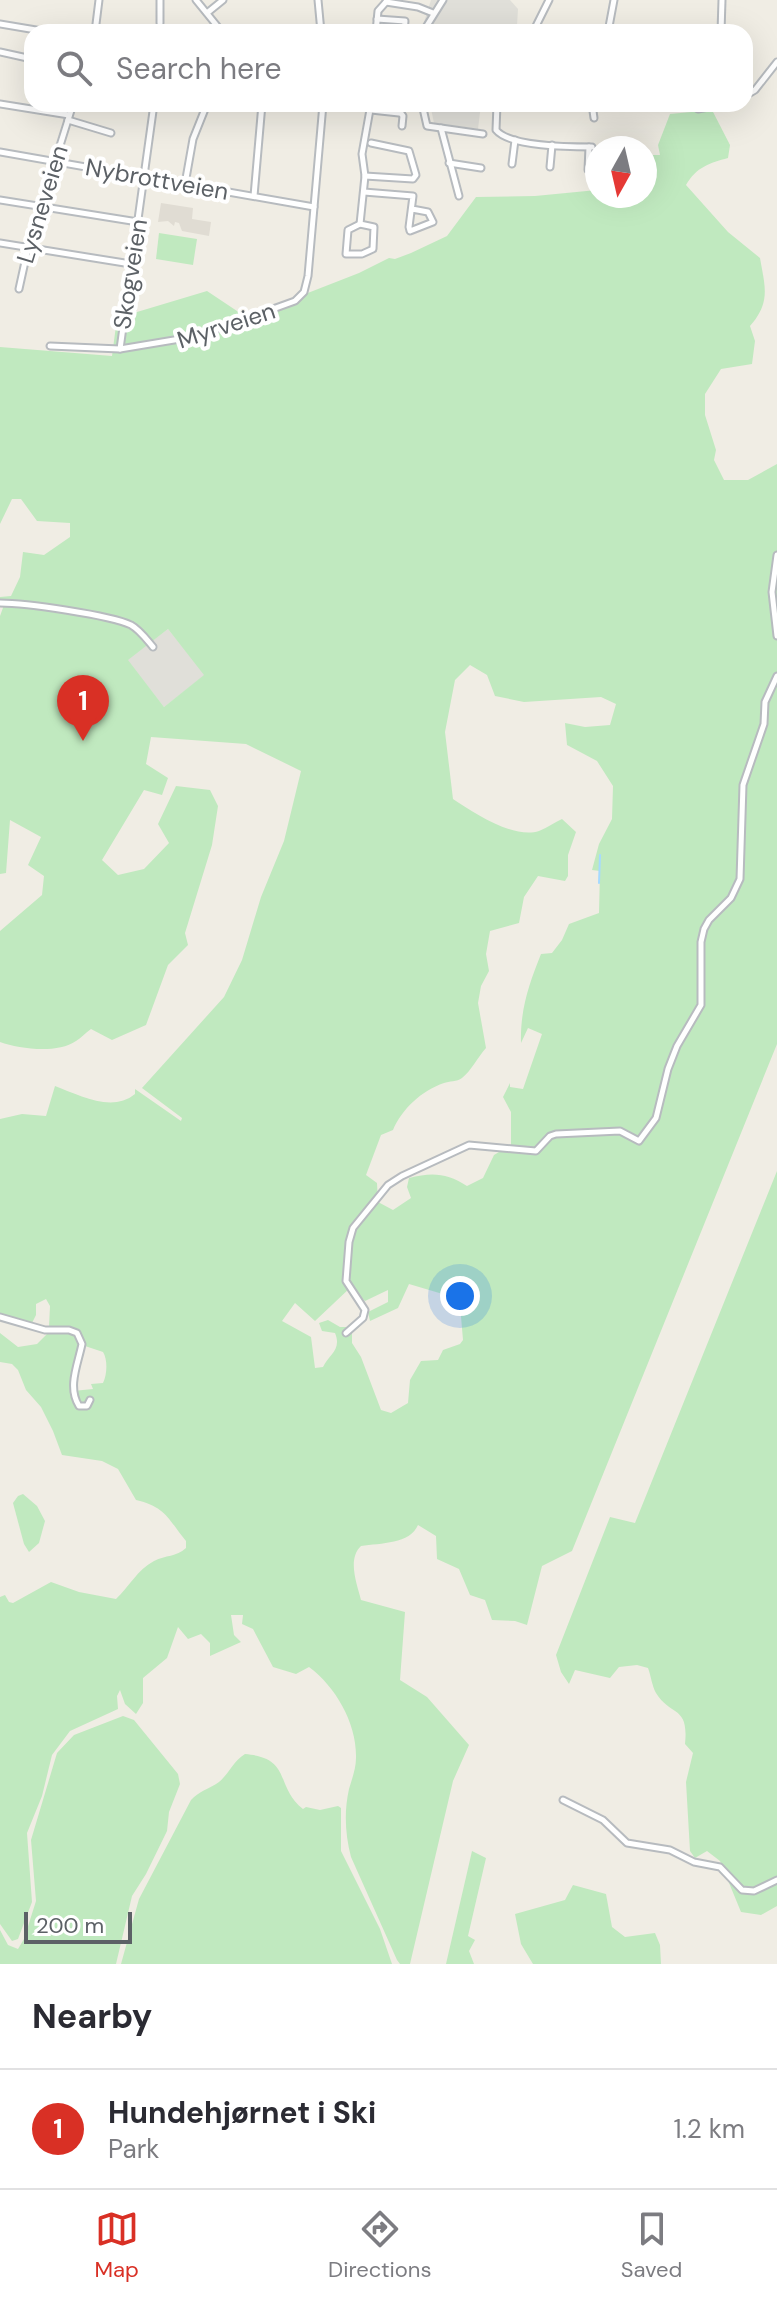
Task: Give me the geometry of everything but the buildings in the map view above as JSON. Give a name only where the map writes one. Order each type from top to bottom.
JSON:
[{"type":"street","points":[[96,24],[99,0]]},
{"type":"street","points":[[160,0],[160,23]]},
{"type":"street","points":[[196,0],[216,24]]},
{"type":"street","points":[[207,13],[223,0]]},
{"type":"street","points":[[318,0],[320,24]]},
{"type":"street","points":[[427,24],[443,0]]},
{"type":"street","points":[[537,24],[549,0]]},
{"type":"street","points":[[610,24],[614,0]]},
{"type":"street","points":[[721,24],[722,0]]},
{"type":"street","points":[[377,24],[380,7],[386,1],[433,13]]},
{"type":"street","points":[[377,19],[405,21],[405,24]]},
{"type":"street","points":[[0,24],[24,28]]},
{"type":"street","points":[[0,52],[24,57]]},
{"type":"street","points":[[753,90],[777,62]]},
{"type":"street","name":"Lysneveien","points":[[0,104],[24,109]]},
{"type":"street","name":"Lysneveien","points":[[39,112],[69,118],[111,133]]},
{"type":"street","name":"Lysneveien","points":[[19,289],[28,248],[71,112]]},
{"type":"street","name":"Skogveien","points":[[120,349],[153,112]]},
{"type":"street","points":[[185,184],[193,139],[204,112]]},
{"type":"street","points":[[254,196],[261,112]]},
{"type":"street","name":"Myrveien","points":[[50,346],[120,349],[166,343],[204,335],[297,300],[307,284],[322,112]]},
{"type":"street","points":[[360,224],[365,176],[362,154],[370,112]]},
{"type":"street","points":[[400,112],[403,116],[402,126]]},
{"type":"street","points":[[424,112],[427,126],[483,134]]},
{"type":"street","points":[[497,112],[496,131],[515,140],[585,147]]},
{"type":"street","points":[[593,112],[594,118]]},
{"type":"street","points":[[441,128],[459,196]]},
{"type":"street","points":[[512,164],[515,140]]},
{"type":"street","points":[[365,176],[413,179],[416,175],[409,151],[371,143]]},
{"type":"street","points":[[550,167],[552,145]]},
{"type":"street","name":"Nybrottveien","points":[[0,152],[314,207]]},
{"type":"street","points":[[449,163],[481,168]]},
{"type":"street","points":[[364,192],[413,196],[410,231],[433,222],[428,212],[412,209]]},
{"type":"street","points":[[0,200],[138,222]]},
{"type":"street","points":[[360,224],[374,227],[373,249],[362,254],[346,254],[348,230],[360,224]]},
{"type":"street","points":[[0,243],[131,264]]},
{"type":"street","points":[[777,555],[772,592],[777,636]]},
{"type":"street","points":[[0,603],[117,620],[137,630],[153,647]]},
{"type":"street","points":[[346,1333],[363,1318],[365,1310],[346,1281],[353,1228],[394,1180],[469,1145],[536,1151],[556,1134],[620,1131],[639,1141],[647,1132],[661,1102],[677,1046],[701,1005],[701,942],[704,929],[731,898],[740,879],[743,785],[764,724],[765,702],[777,676]]},
{"type":"street","points":[[0,1317],[79,1335],[82,1344],[75,1369],[74,1394],[79,1406],[87,1406],[90,1400]]},
{"type":"street","points":[[563,1800],[603,1820],[627,1843],[674,1851],[694,1862],[720,1867],[742,1890],[754,1891],[777,1880]]},
{"type":"shaded area","points":[[431,0],[510,0],[518,9],[517,24],[424,24]]},
{"type":"shaded area","points":[[432,112],[480,112],[478,129],[434,123]]},
{"type":"shaded area","points":[[161,203],[193,208],[192,219],[211,222],[209,236],[182,231],[179,223],[175,222],[174,226],[168,221],[158,222]]},
{"type":"shaded area","points":[[168,629],[205,675],[164,707],[127,660]]},
{"type":"green space","points":[[713,112],[730,145],[728,158],[699,170],[686,185],[728,232],[760,258],[765,286],[764,302],[750,326],[755,341],[752,364],[721,369],[705,394],[705,415],[716,450],[714,460],[724,480],[748,480],[777,464],[777,1044],[572,1551],[542,1566],[527,1625],[492,1620],[485,1600],[470,1595],[459,1569],[437,1559],[436,1536],[418,1525],[402,1539],[361,1546],[357,1551],[354,1572],[361,1600],[405,1612],[400,1680],[427,1697],[469,1745],[453,1781],[410,1964],[400,1964],[397,1960],[351,1857],[346,1814],[356,1758],[353,1732],[343,1707],[328,1685],[309,1667],[296,1674],[273,1667],[253,1629],[242,1624],[243,1615],[231,1615],[234,1635],[241,1642],[210,1656],[210,1643],[201,1634],[188,1639],[178,1627],[167,1658],[143,1678],[143,1703],[136,1714],[125,1704],[120,1690],[118,1709],[70,1731],[52,1755],[42,1796],[27,1833],[32,1902],[18,1939],[12,1941],[0,1924],[0,1597],[5,1595],[13,1603],[51,1582],[79,1592],[116,1599],[143,1569],[154,1561],[182,1551],[186,1548],[186,1541],[160,1510],[136,1500],[118,1469],[102,1461],[62,1455],[41,1407],[26,1390],[18,1370],[12,1364],[0,1362],[0,1333],[18,1347],[37,1344],[49,1332],[62,1333],[70,1334],[81,1342],[73,1391],[93,1389],[91,1384],[103,1383],[106,1372],[103,1352],[85,1346],[75,1329],[49,1327],[50,1306],[46,1299],[36,1304],[32,1323],[0,1315],[0,1119],[22,1114],[46,1116],[55,1086],[106,1102],[126,1099],[135,1094],[135,1089],[181,1121],[182,1118],[142,1088],[224,997],[242,960],[261,897],[284,841],[301,771],[246,744],[151,737],[146,764],[168,778],[162,795],[144,790],[102,860],[118,875],[144,869],[169,843],[158,824],[176,786],[210,790],[218,806],[212,845],[185,933],[188,945],[168,965],[146,1025],[112,1040],[91,1029],[78,1040],[59,1048],[18,1047],[0,1042],[0,931],[42,895],[44,876],[28,865],[41,837],[10,820],[6,873],[0,874],[0,616],[4,605],[0,605],[0,597],[11,596],[20,577],[23,552],[44,555],[70,537],[70,523],[37,521],[21,499],[12,499],[0,524],[0,347],[112,356],[117,318],[207,291],[246,317],[447,236],[476,197],[585,191],[585,208],[657,208],[657,155],[660,155],[658,145],[670,114]],"holes":[[[168,629],[204,675],[164,707],[128,660]],[[470,665],[487,675],[495,696],[524,702],[601,697],[616,704],[610,725],[585,727],[565,723],[567,745],[597,761],[613,786],[612,819],[599,844],[592,870],[600,871],[599,913],[569,924],[552,953],[541,954],[524,1008],[521,1043],[528,1028],[542,1034],[523,1089],[510,1087],[510,1083],[503,1097],[511,1112],[511,1145],[494,1155],[483,1178],[467,1186],[439,1175],[409,1178],[407,1187],[411,1198],[393,1210],[378,1202],[377,1183],[366,1175],[381,1135],[393,1130],[420,1096],[436,1086],[462,1078],[486,1048],[478,1003],[481,986],[489,971],[486,954],[490,931],[519,923],[524,897],[538,876],[565,881],[568,876],[568,855],[576,832],[562,819],[539,831],[506,828],[453,799],[445,732],[455,680]],[[409,1284],[446,1295],[460,1305],[463,1340],[443,1350],[438,1360],[421,1361],[410,1380],[408,1403],[391,1413],[381,1410],[361,1357],[352,1343],[352,1327],[340,1327],[328,1320],[319,1323],[322,1331],[335,1333],[337,1344],[323,1367],[315,1368],[311,1337],[282,1321],[295,1303],[315,1321],[351,1287],[365,1301],[388,1290],[388,1302],[368,1312],[370,1321],[398,1308]]]},
{"type":"green space","points":[[159,233],[197,239],[193,265],[156,259]]},
{"type":"green space","points":[[777,1171],[777,1906],[761,1915],[741,1912],[720,1861],[707,1851],[695,1858],[690,1851],[686,1782],[693,1753],[685,1744],[682,1717],[656,1693],[648,1668],[637,1665],[619,1667],[610,1678],[575,1670],[569,1684],[556,1655],[610,1517],[635,1523]]},
{"type":"green space","points":[[23,1494],[37,1506],[45,1521],[39,1543],[29,1552],[13,1503]]},
{"type":"green space","points":[[123,1716],[134,1720],[178,1774],[180,1784],[169,1812],[167,1831],[132,1896],[116,1964],[0,1964],[0,1930],[8,1945],[18,1949],[36,1901],[31,1840],[57,1753],[74,1735]]},
{"type":"green space","points":[[245,1754],[270,1761],[277,1767],[288,1791],[303,1809],[341,1808],[341,1851],[380,1929],[392,1964],[121,1964],[139,1899],[191,1800],[219,1782]]},
{"type":"green space","points":[[472,1851],[486,1858],[468,1936],[475,1940],[469,1951],[474,1964],[446,1964]]},
{"type":"green space","points":[[573,1885],[606,1894],[612,1927],[625,1937],[655,1933],[660,1945],[661,1964],[533,1964],[521,1944],[515,1914],[565,1900]]},
{"type":"waterway","points":[[599,883],[600,855]]},
{"type":"place","name":"Hundehjørnet i Ski","points":[[83,741]]}]
